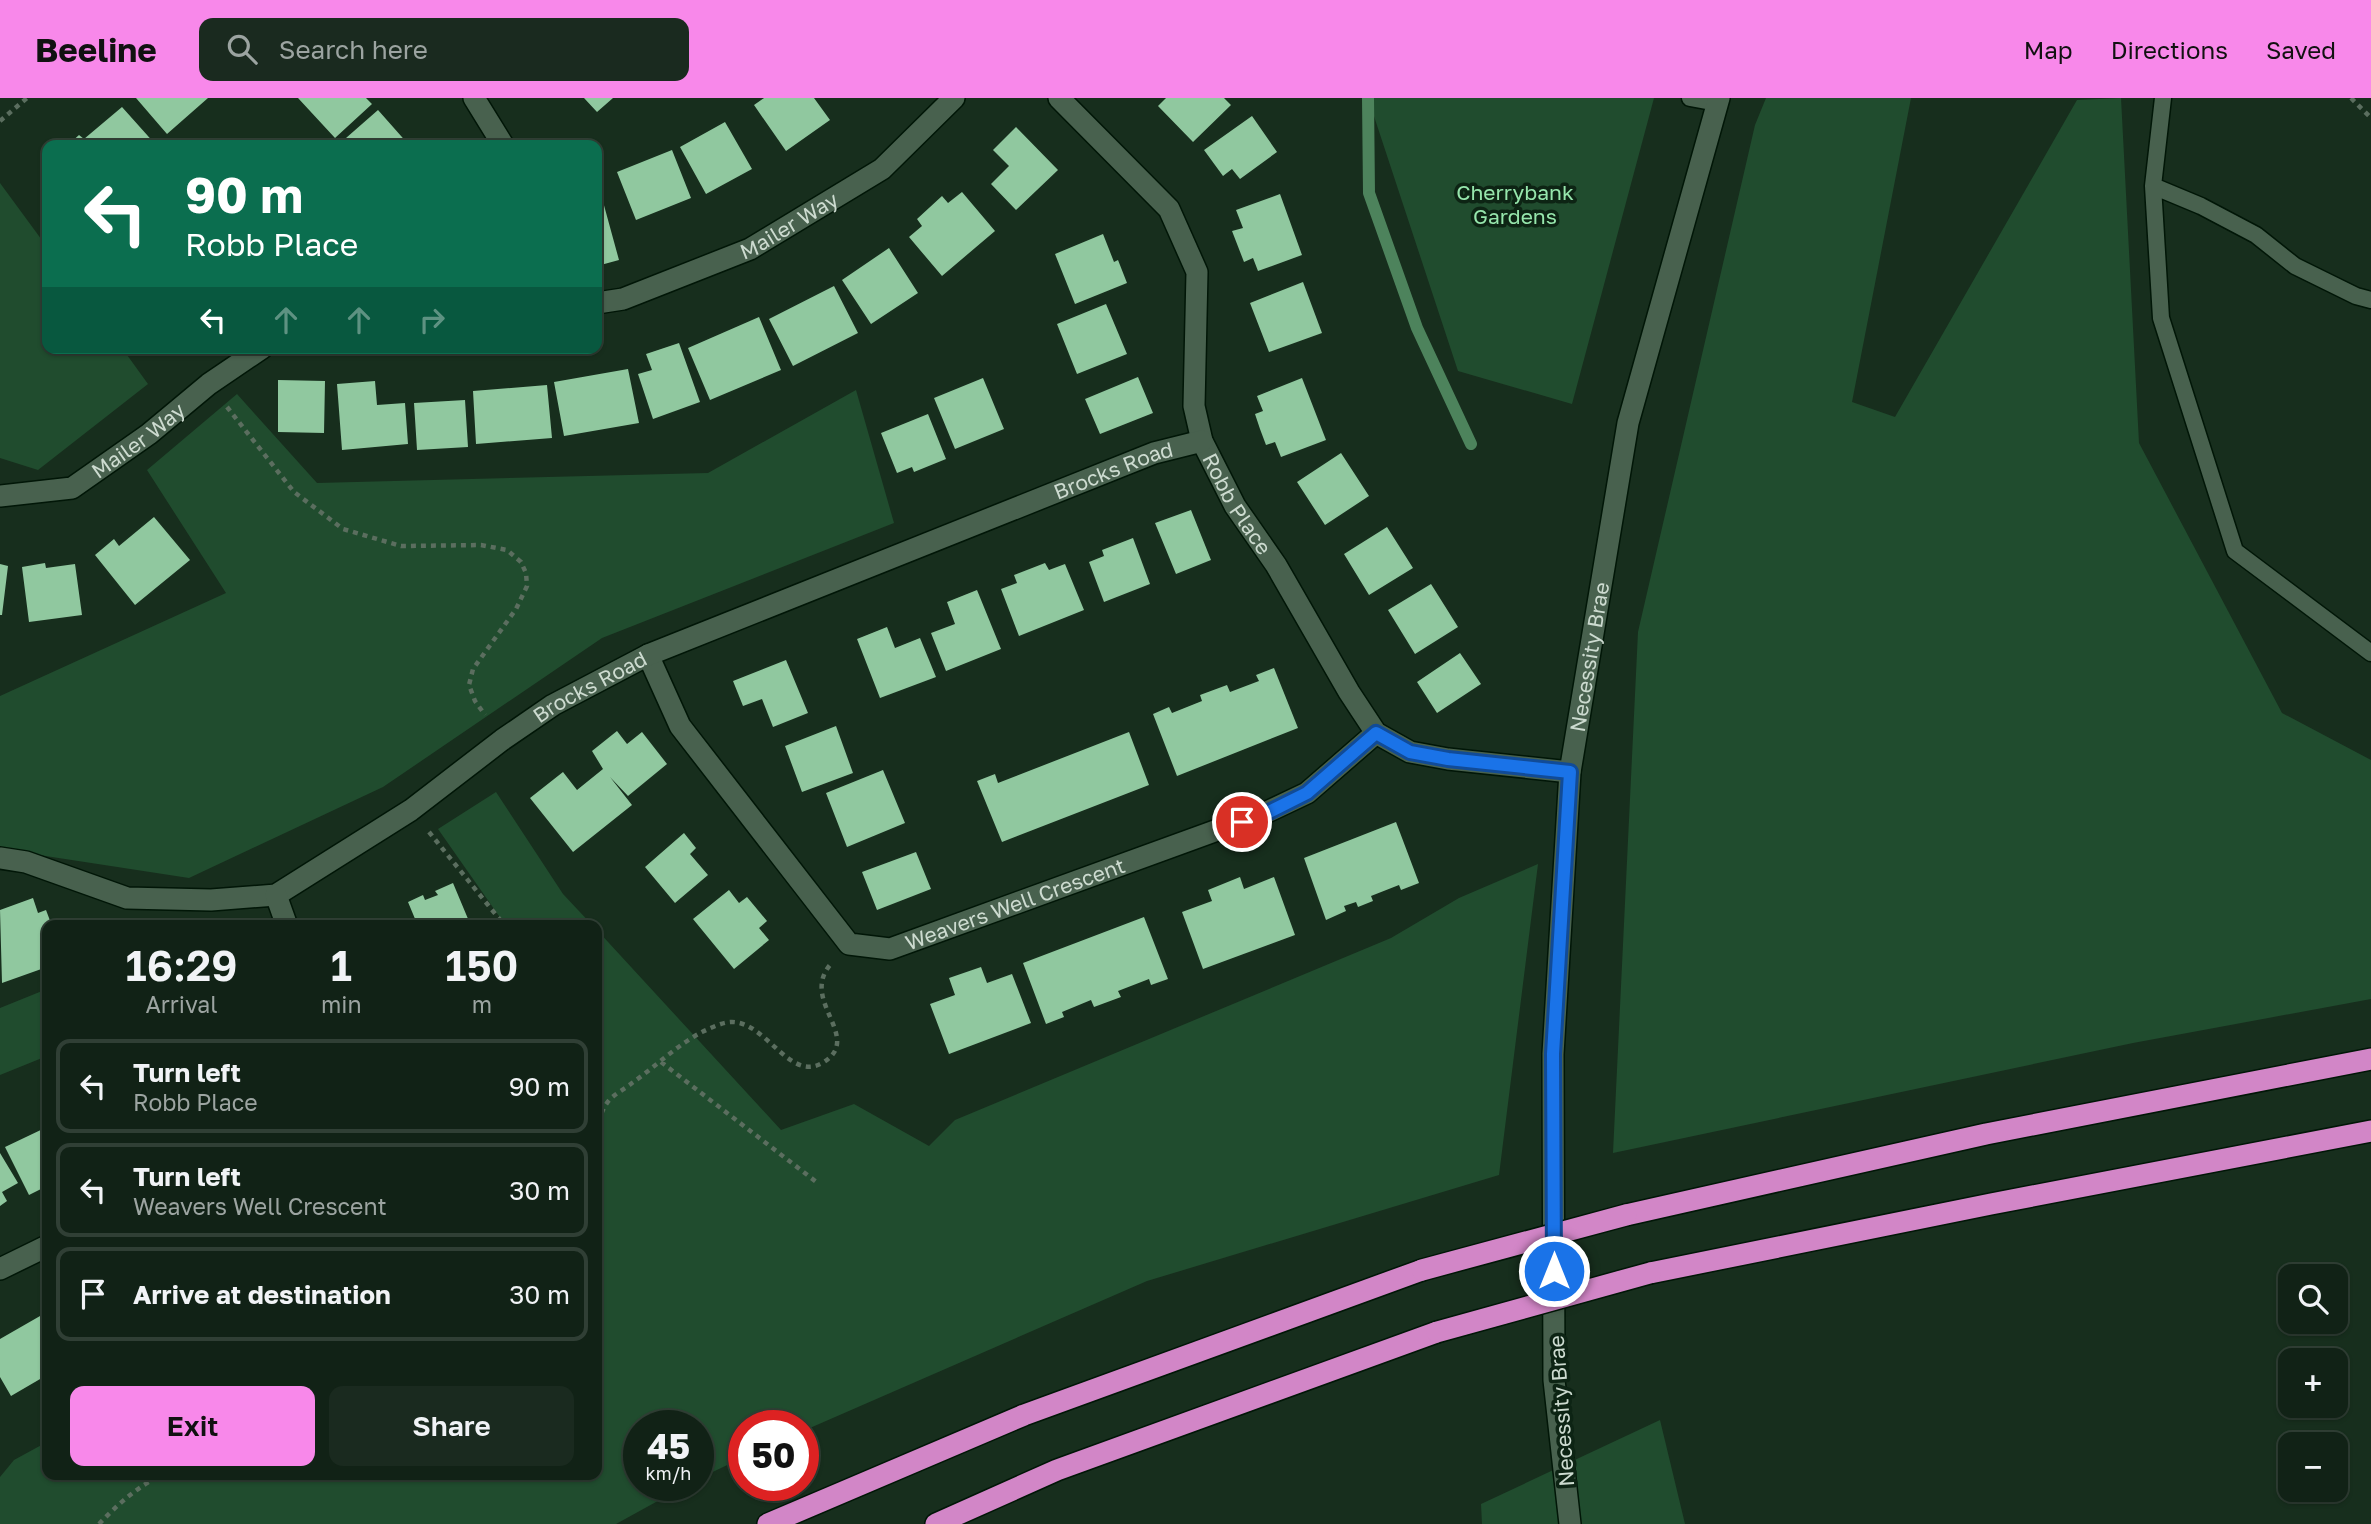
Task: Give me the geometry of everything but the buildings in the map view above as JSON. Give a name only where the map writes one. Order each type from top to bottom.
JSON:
[{"type":"highway","points":[[768,1524],[1024,1415],[1423,1270],[1626,1215],[1986,1134],[2371,1059]]},
{"type":"highway","points":[[936,1524],[1057,1470],[1437,1332],[1650,1273],[2371,1131]]},
{"type":"street","points":[[474,98],[500,140]]},
{"type":"street","name":"Mailer Way","points":[[602,302],[623,299],[750,249],[882,169],[954,98]]},
{"type":"street","name":"Robb Place","points":[[1059,98],[1169,209],[1197,272],[1194,406],[1202,441],[1235,506],[1276,565],[1349,692],[1376,733],[1410,752],[1448,759],[1570,772]]},
{"type":"street","name":"Necessity Brae","points":[[1570,1524],[1554,1380],[1553,1054],[1570,772],[1628,423],[1718,101]]},
{"type":"street","name":"Mailer Way","points":[[0,496],[72,488],[149,434],[209,384],[253,354]]},
{"type":"street","name":"Brocks Road","points":[[0,858],[26,862],[127,898],[211,900],[276,895],[411,810],[502,740],[553,705],[648,655],[1154,453],[1202,441]]},
{"type":"street","points":[[648,655],[680,726],[849,944]]},
{"type":"street","name":"Weavers Well Crescent","points":[[849,944],[890,949],[1267,813],[1307,793],[1376,733]]},
{"type":"street","points":[[276,895],[285,920]]},
{"type":"street","points":[[0,1269],[42,1248]]},
{"type":"lane","points":[[1690,98],[1718,101]]},
{"type":"lane","points":[[2163,98],[2153,186],[2161,318],[2235,551],[2371,653]]},
{"type":"lane","points":[[2153,186],[2201,206],[2256,235],[2295,266],[2356,296],[2371,300]]},
{"type":"path","points":[[0,121],[27,98]]},
{"type":"path","points":[[2351,98],[2371,118]]},
{"type":"path","points":[[209,384],[294,492],[343,529],[401,546],[481,545],[508,550],[521,562],[526,573],[527,586],[516,609],[473,669],[469,685],[475,701],[502,740]]},
{"type":"path","points":[[411,810],[500,920]]},
{"type":"path","points":[[602,1112],[607,1102],[700,1033],[722,1024],[734,1022],[748,1025],[765,1036],[791,1062],[807,1067],[824,1062],[836,1047],[837,1032],[822,1003],[820,987],[823,974],[849,944]]},
{"type":"path","points":[[661,1062],[819,1184]]},
{"type":"path","points":[[602,1102],[607,1102]]},
{"type":"path","points":[[99,1524],[115,1507],[151,1480]]},
{"type":"green space","name":"Cherrybank Gardens","points":[[1368,98],[1654,98],[1572,404],[1458,371]]},
{"type":"green space","points":[[1766,98],[1911,98],[1852,402],[1895,417],[2077,100],[2121,98],[2139,443],[2282,713],[2371,760],[2371,999],[2133,1043],[1613,1153],[1638,632],[1755,125]]},
{"type":"green space","points":[[0,183],[42,240],[42,354],[126,354],[148,384],[38,470],[0,458]]},
{"type":"green space","points":[[856,390],[894,523],[602,638],[383,787],[189,878],[0,849],[0,696],[226,593],[147,470],[237,394],[317,483],[708,473]]},
{"type":"green space","points":[[496,792],[563,894],[587,920],[502,920],[438,829]]},
{"type":"green space","points":[[1538,864],[1499,1175],[1147,1281],[819,1424],[819,1410],[728,1410],[728,1465],[714,1471],[714,1410],[623,1410],[623,1501],[658,1501],[616,1524],[0,1524],[0,1477],[14,1460],[42,1445],[42,1480],[602,1480],[602,935],[781,1130],[854,1104],[929,1146],[955,1120],[1391,938],[1459,898]]},
{"type":"green space","points":[[42,991],[42,1058],[0,1075],[0,1008]]},
{"type":"green space","points":[[1660,1420],[1685,1524],[1482,1524],[1481,1504]]},
{"type":"waterway","points":[[1368,98],[1369,193],[1417,328],[1471,444]]},
{"type":"route","points":[[1242,822],[1307,793],[1376,733],[1410,752],[1448,759],[1570,772],[1553,1054],[1554,1271]]}]
